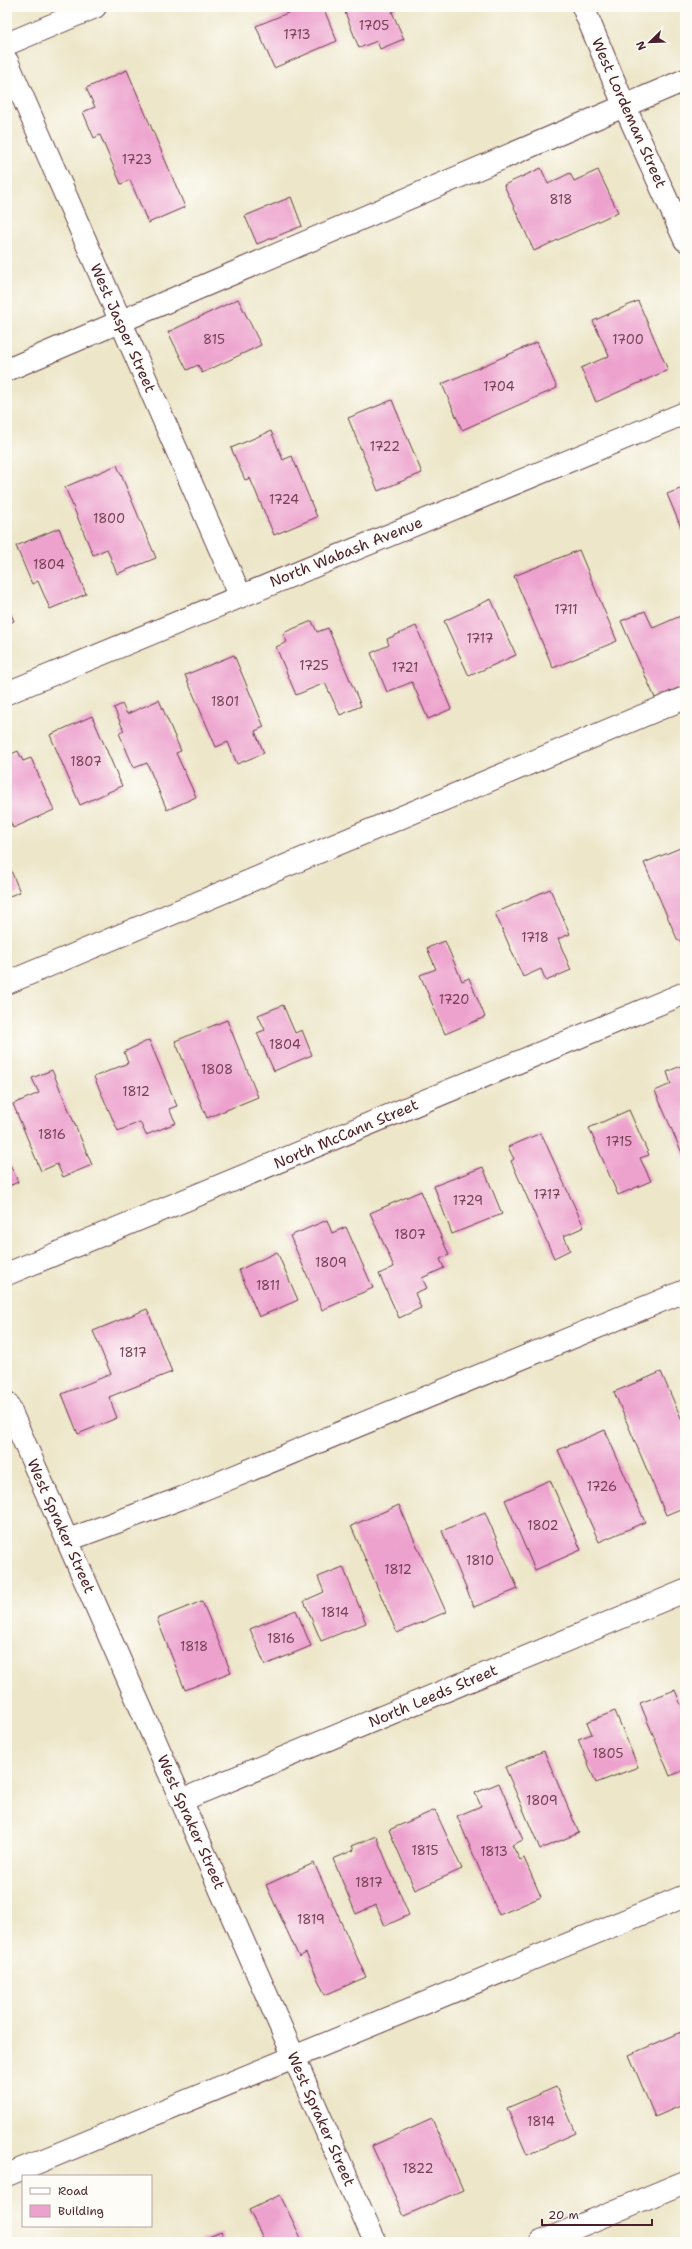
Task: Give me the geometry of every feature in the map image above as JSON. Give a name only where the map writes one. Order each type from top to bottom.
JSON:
[{"type":"street","points":[[7,44],[95,7]]},
{"type":"street","name":"West Lordeman Street","points":[[583,7],[624,105],[685,240]]},
{"type":"street","name":"West Jasper Street","points":[[7,61],[240,595]]},
{"type":"street","points":[[7,370],[685,80]]},
{"type":"street","name":"North Wabash Avenue","points":[[7,693],[240,595],[685,413]]},
{"type":"street","points":[[7,983],[685,698]]},
{"type":"street","name":"North McCann Street","points":[[7,1274],[685,993]]},
{"type":"street","points":[[68,1540],[182,1498],[685,1291]]},
{"type":"street","name":"West Spraker Street","points":[[7,1403],[375,2242]]},
{"type":"street","name":"North Leeds Street","points":[[182,1800],[685,1591]]},
{"type":"street","points":[[7,2175],[295,2058],[685,1896]]},
{"type":"street","points":[[541,2242],[685,2182]]},
{"type":"building","points":[[302,7],[323,7],[337,41],[274,68],[256,26]]},
{"type":"building","points":[[343,7],[394,7],[396,10],[392,12],[404,39],[380,49],[377,41],[359,48]]},
{"type":"building","points":[[127,70],[185,207],[148,223],[130,180],[121,184],[100,135],[94,138],[83,112],[95,107],[86,88]]},
{"type":"building","points":[[541,168],[548,184],[570,173],[574,181],[598,170],[618,212],[534,251],[504,185]]},
{"type":"building","points":[[291,197],[302,226],[257,244],[245,216]]},
{"type":"building","points":[[238,299],[261,345],[202,373],[198,365],[187,370],[168,332]]},
{"type":"building","points":[[638,301],[668,370],[596,402],[581,368],[609,356],[593,321]]},
{"type":"building","points":[[537,342],[557,388],[462,430],[442,384]]},
{"type":"building","points":[[392,400],[422,473],[378,491],[348,418]]},
{"type":"building","points":[[271,431],[283,460],[292,456],[317,517],[274,535],[250,478],[245,480],[231,448]]},
{"type":"building","points":[[117,465],[156,558],[117,574],[107,549],[93,555],[65,487]]},
{"type":"building","points":[[685,487],[685,537],[667,494]]},
{"type":"building","points":[[59,528],[86,594],[50,609],[38,581],[32,584],[16,546]]},
{"type":"building","points":[[579,550],[617,641],[553,668],[514,576]]},
{"type":"building","points":[[491,599],[516,655],[469,676],[444,621]]},
{"type":"building","points":[[7,606],[14,621],[7,624]]},
{"type":"building","points":[[645,611],[653,628],[685,614],[685,685],[655,698],[621,621]]},
{"type":"building","points":[[312,621],[317,632],[328,628],[361,706],[340,715],[325,683],[296,695],[276,647],[287,642],[283,633]]},
{"type":"building","points":[[416,626],[451,709],[428,719],[412,682],[387,692],[371,653],[389,645],[387,639]]},
{"type":"building","points":[[234,655],[264,727],[255,731],[264,753],[237,764],[228,742],[216,747],[185,675]]},
{"type":"building","points":[[159,700],[181,751],[176,753],[196,797],[167,810],[147,763],[134,768],[119,733],[124,731],[114,708],[122,704],[127,714]]},
{"type":"building","points":[[92,716],[122,786],[80,805],[50,735]]},
{"type":"building","points":[[18,751],[23,761],[31,758],[54,810],[13,828],[7,813],[7,756]]},
{"type":"building","points":[[685,846],[685,938],[678,941],[644,863]]},
{"type":"building","points":[[7,861],[20,892],[7,897]]},
{"type":"building","points":[[550,889],[570,934],[558,939],[571,970],[546,981],[541,969],[523,977],[495,913]]},
{"type":"building","points":[[445,941],[462,981],[469,978],[485,1017],[445,1034],[420,975],[436,969],[427,948]]},
{"type":"building","points":[[283,1005],[295,1033],[302,1030],[312,1055],[274,1071],[257,1033],[265,1030],[258,1015]]},
{"type":"building","points":[[227,1020],[258,1097],[207,1118],[175,1041]]},
{"type":"building","points":[[149,1040],[177,1106],[169,1109],[176,1123],[146,1135],[140,1122],[118,1131],[94,1077],[128,1063],[124,1052]]},
{"type":"building","points":[[685,1064],[685,1160],[655,1091],[671,1084],[667,1072]]},
{"type":"building","points":[[52,1070],[92,1165],[63,1177],[57,1164],[41,1171],[13,1104],[39,1093],[32,1078]]},
{"type":"building","points":[[629,1110],[649,1155],[640,1158],[651,1181],[618,1195],[589,1128]]},
{"type":"building","points":[[541,1133],[584,1227],[564,1236],[570,1250],[554,1258],[511,1161],[514,1159],[508,1147]]},
{"type":"building","points":[[7,1158],[18,1182],[7,1187]]},
{"type":"building","points":[[483,1167],[502,1214],[452,1234],[434,1186]]},
{"type":"building","points":[[421,1191],[449,1255],[440,1259],[444,1268],[422,1278],[427,1288],[415,1293],[421,1308],[399,1318],[379,1274],[394,1267],[370,1213]]},
{"type":"building","points":[[327,1220],[332,1233],[346,1227],[373,1288],[322,1310],[290,1236]]},
{"type":"building","points":[[277,1252],[298,1300],[259,1317],[239,1270]]},
{"type":"building","points":[[147,1309],[172,1372],[109,1397],[117,1418],[78,1434],[62,1394],[111,1374],[93,1331]]},
{"type":"building","points":[[661,1372],[685,1427],[685,1507],[666,1515],[614,1392]]},
{"type":"building","points":[[605,1430],[645,1522],[599,1542],[558,1450]]},
{"type":"building","points":[[550,1480],[581,1550],[535,1570],[505,1500]]},
{"type":"building","points":[[399,1505],[446,1612],[397,1633],[351,1526]]},
{"type":"building","points":[[485,1512],[518,1589],[474,1607],[442,1531]]},
{"type":"building","points":[[343,1567],[366,1623],[321,1641],[304,1601],[324,1592],[318,1577]]},
{"type":"building","points":[[202,1601],[231,1672],[185,1690],[157,1619]]},
{"type":"building","points":[[296,1610],[311,1646],[265,1665],[250,1629]]},
{"type":"building","points":[[675,1690],[685,1715],[685,1770],[670,1776],[640,1703]]},
{"type":"building","points":[[615,1711],[638,1767],[596,1783],[578,1739],[592,1734],[587,1722]]},
{"type":"building","points":[[544,1751],[579,1833],[540,1849],[505,1767]]},
{"type":"building","points":[[499,1783],[523,1840],[512,1845],[520,1860],[524,1858],[541,1897],[499,1915],[457,1816],[481,1806],[475,1793]]},
{"type":"building","points":[[435,1810],[462,1869],[415,1890],[389,1830]]},
{"type":"building","points":[[376,1836],[409,1915],[385,1926],[376,1905],[356,1914],[333,1859],[354,1850],[352,1846]]},
{"type":"building","points":[[314,1863],[366,1977],[325,1995],[306,1953],[299,1957],[266,1885]]},
{"type":"building","points":[[684,2031],[685,2104],[655,2117],[629,2055]]},
{"type":"building","points":[[556,2087],[576,2133],[527,2155],[507,2108]]},
{"type":"building","points":[[432,2119],[463,2190],[404,2216],[372,2146]]},
{"type":"building","points":[[280,2195],[302,2240],[298,2242],[265,2242],[249,2210]]},
{"type":"building","points":[[221,2232],[225,2242],[197,2242]]}]
